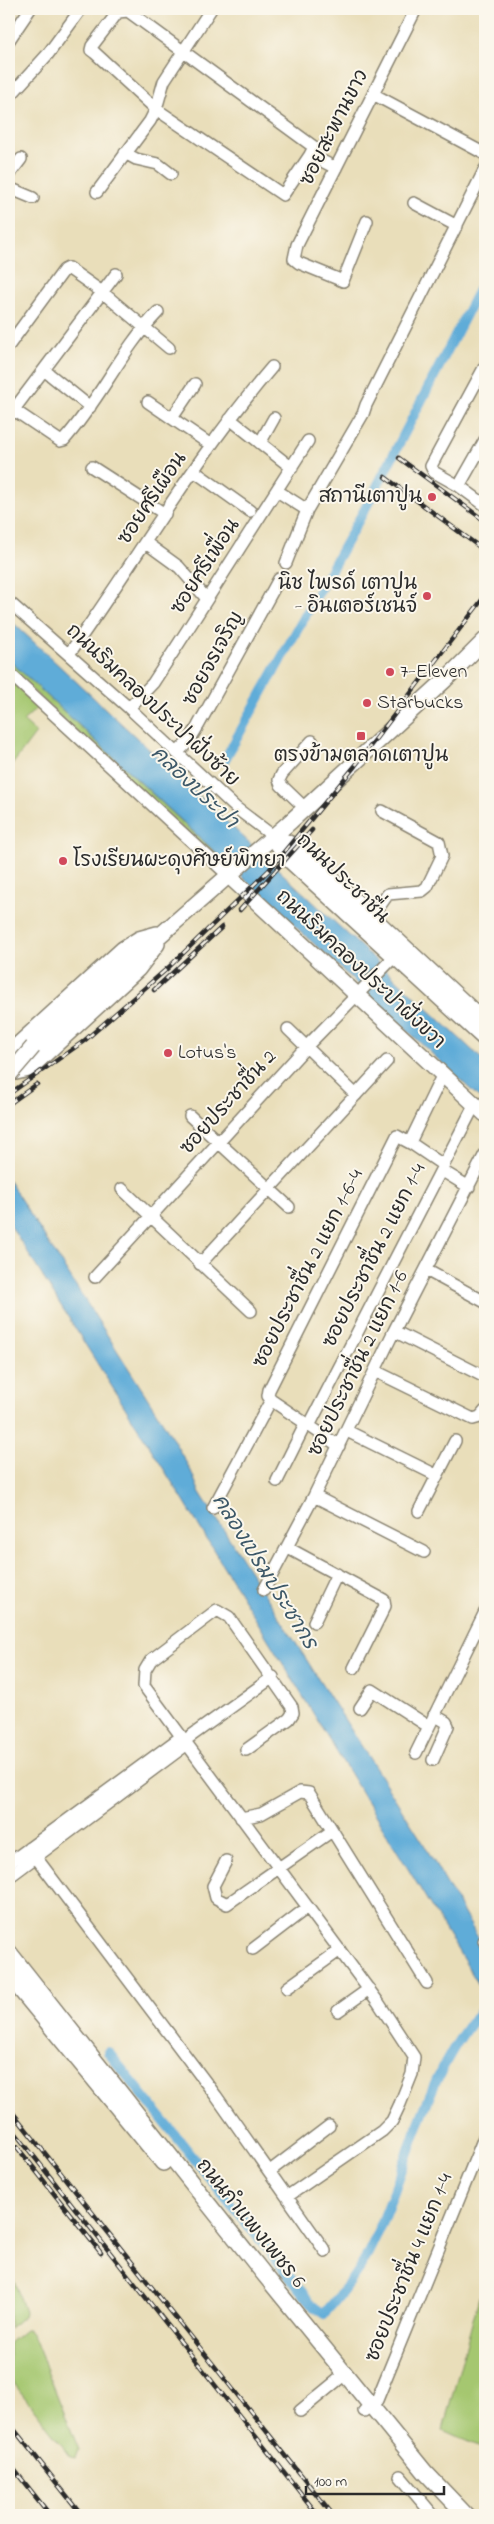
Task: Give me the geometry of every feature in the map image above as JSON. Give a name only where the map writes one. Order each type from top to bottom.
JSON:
[{"type":"street","points":[[9,40],[30,9]]},
{"type":"street","points":[[9,94],[48,54],[81,9]]},
{"type":"street","points":[[97,192],[156,109],[164,81],[211,9]]},
{"type":"street","name":"ซอยสะพานขาว","points":[[368,221],[345,278],[340,281],[294,259],[298,245],[416,9]]},
{"type":"street","points":[[125,10],[185,51],[314,147],[283,196],[156,109],[91,50],[114,16],[125,10]]},
{"type":"street","points":[[373,94],[485,154]]},
{"type":"street","points":[[125,153],[136,159],[158,164],[171,174]]},
{"type":"street","points":[[310,155],[336,168]]},
{"type":"street","points":[[9,175],[21,159]]},
{"type":"street","points":[[286,563],[307,510],[357,428],[485,169]]},
{"type":"street","points":[[9,188],[33,198]]},
{"type":"street","points":[[414,202],[457,226]]},
{"type":"street","points":[[9,345],[64,270],[71,268],[169,348]]},
{"type":"street","points":[[116,274],[11,413],[60,441],[67,436],[90,406],[144,327],[158,312]]},
{"type":"street","points":[[485,366],[431,466],[434,472],[459,486],[485,505]]},
{"type":"street","name":"ซอยศรีเผือน","points":[[69,654],[146,544],[211,445],[272,367]]},
{"type":"street","points":[[44,370],[90,406]]},
{"type":"street","points":[[172,418],[195,384]]},
{"type":"street","points":[[148,402],[211,445]]},
{"type":"street","points":[[260,443],[274,418]]},
{"type":"street","points":[[230,419],[292,468]]},
{"type":"street","points":[[459,486],[485,440]]},
{"type":"street","name":"ซอยศรีเพื่อน","points":[[129,708],[153,683],[308,441]]},
{"type":"street","points":[[92,467],[165,514]]},
{"type":"street","points":[[194,471],[250,511]]},
{"type":"street","points":[[282,494],[307,510]]},
{"type":"street","points":[[146,544],[179,567],[207,599]]},
{"type":"street","name":"ซอยจรเจริญ","points":[[177,753],[189,741],[198,726],[280,579]]},
{"type":"street","name":"ถนนริมคลองประปาฝั่งซ้าย","points":[[9,602],[129,708],[236,808],[273,836]]},
{"type":"street","points":[[163,932],[156,946],[138,970],[29,1069],[16,1072],[9,1067],[125,964],[305,808],[485,640]]},
{"type":"street","name":"ถนนริมคลองประปาฝั่งขวา","points":[[9,672],[231,874],[480,1109]]},
{"type":"street","points":[[305,808],[281,785],[279,780],[282,774],[312,740]]},
{"type":"street","points":[[372,918],[388,894],[422,891],[427,887],[442,856],[439,842],[382,811]]},
{"type":"street","name":"ถนนประชาชื่น","points":[[273,836],[297,847],[485,1022]]},
{"type":"street","name":"ถนนประชาชื่น","points":[[273,836],[285,856],[390,961],[485,1038]]},
{"type":"street","points":[[9,1053],[123,949],[139,939],[163,932]]},
{"type":"street","name":"ซอยประชาชื่น 2","points":[[95,1277],[307,1046],[390,961]]},
{"type":"street","points":[[288,1029],[356,1095]]},
{"type":"street","points":[[9,1075],[33,1047]]},
{"type":"street","points":[[200,1264],[387,1061]]},
{"type":"street","points":[[443,1074],[412,1136],[412,1144],[468,1187]]},
{"type":"street","name":"ซอยประชาชื่น 2 แยก 1-4","points":[[277,1482],[442,1168],[480,1109]]},
{"type":"street","points":[[190,1116],[289,1207]]},
{"type":"street","name":"ซอยประชาชื่น 2 แยก 1-6-4","points":[[339,1446],[271,1400],[268,1396],[269,1390],[398,1136],[412,1144]]},
{"type":"street","name":"ซอยประชาชื่น 2 แยก 1-6","points":[[264,1590],[288,1548],[347,1431],[394,1331],[485,1154]]},
{"type":"street","points":[[122,1189],[251,1312]]},
{"type":"street","points":[[426,1270],[485,1302]]},
{"type":"street","points":[[394,1331],[485,1377]]},
{"type":"street","points":[[375,1372],[472,1419],[477,1419],[485,1411]]},
{"type":"street","points":[[213,1508],[271,1400]]},
{"type":"street","points":[[347,1431],[436,1475]]},
{"type":"street","points":[[419,1511],[455,1441]]},
{"type":"street","points":[[314,1496],[424,1552]]},
{"type":"street","points":[[288,1548],[384,1600],[385,1606],[354,1668]]},
{"type":"street","points":[[314,1622],[337,1574]]},
{"type":"street","points":[[246,1750],[293,1714],[292,1707],[229,1616],[217,1610],[209,1614],[151,1660],[145,1670],[144,1686],[369,1989],[414,2057],[412,2074],[392,2121],[382,2131],[288,2196]]},
{"type":"street","points":[[416,1753],[485,1612]]},
{"type":"street","points":[[9,1863],[32,1852],[272,1677]]},
{"type":"street","points":[[360,1708],[372,1690],[428,1726]]},
{"type":"street","points":[[433,1760],[448,1726],[446,1722],[434,1715]]},
{"type":"street","points":[[242,1818],[261,1814],[300,1792],[305,1791],[309,1793],[427,1983]]},
{"type":"street","points":[[226,1861],[213,1886],[216,1898],[227,1904],[332,1831]]},
{"type":"street","points":[[9,1877],[32,1852]]},
{"type":"street","points":[[32,1852],[270,2171],[325,2251]]},
{"type":"street","points":[[253,1948],[308,1907]]},
{"type":"street","points":[[287,1988],[340,1950]]},
{"type":"street","name":"ถนนกำแพงเพชร 6","points":[[9,1952],[453,2515]]},
{"type":"street","name":"ถนนกำแพงเพชร 6","points":[[9,1976],[339,2379],[466,2515]]},
{"type":"street","points":[[338,2011],[369,1989]]},
{"type":"street","points":[[270,2171],[329,2126]]},
{"type":"street","name":"ซอยประชาชื่น 4 แยก 1-4","points":[[368,2408],[377,2400],[485,2135]]},
{"type":"street","points":[[300,2411],[339,2379]]},
{"type":"street","points":[[400,2476],[433,2515]]},
{"type":"green space","points":[[9,660],[224,861],[221,864],[9,669]]},
{"type":"green space","points":[[9,678],[39,706],[23,721],[36,733],[9,769]]},
{"type":"green space","points":[[9,2265],[25,2312],[24,2316],[9,2328]]},
{"type":"green space","points":[[485,2275],[485,2449],[443,2430]]},
{"type":"green space","points":[[25,2330],[29,2330],[33,2335],[79,2450],[76,2458],[71,2457],[9,2377],[9,2343]]},
{"type":"water","points":[[9,619],[485,1062],[485,1103],[9,660]]},
{"type":"water","points":[[9,1181],[166,1427],[191,1471],[199,1491],[422,1841],[485,1950],[485,1995],[180,1495],[9,1223]]},
{"type":"waterway","points":[[225,759],[371,498],[485,278]]},
{"type":"waterway","points":[[108,2052],[314,2307],[324,2314],[351,2281],[367,2255],[385,2215],[432,2090],[464,2032],[485,2006]]},
{"type":"railway","points":[[399,458],[485,521]]},
{"type":"railway","points":[[385,477],[485,551]]},
{"type":"railway","points":[[9,1094],[84,1041],[169,967],[269,870],[355,766],[485,596]]},
{"type":"railway","points":[[240,910],[312,830]]},
{"type":"railway","points":[[154,990],[222,927]]},
{"type":"railway","points":[[9,1104],[37,1084]]},
{"type":"railway","points":[[9,2108],[333,2515]]},
{"type":"railway","points":[[9,2125],[318,2515]]},
{"type":"railway","points":[[17,2147],[101,2253]]},
{"type":"railway","points":[[9,2423],[82,2515]]},
{"type":"railway","points":[[9,2463],[50,2515]]},
{"type":"place","name":"สถานีเตาปูน","points":[[432,497]]},
{"type":"place","name":"นิช ไพรด์ เตาปูน - อินเตอร์เชนจ์","points":[[427,596]]},
{"type":"place","name":"7-Eleven","points":[[390,672]]},
{"type":"place","name":"Starbucks","points":[[367,703]]},
{"type":"place","name":"ตรงข้ามตลาดเตาปูน","points":[[361,736]]},
{"type":"place","name":"โรงเรียนผะดุงศิษย์พิทยา","points":[[63,861]]},
{"type":"place","name":"Lotus's","points":[[168,1053]]},
{"type":"water label","name":"คลองประปา","points":[[194,788]]},
{"type":"water label","name":"คลองเปรมประชากร","points":[[264,1572]]}]
